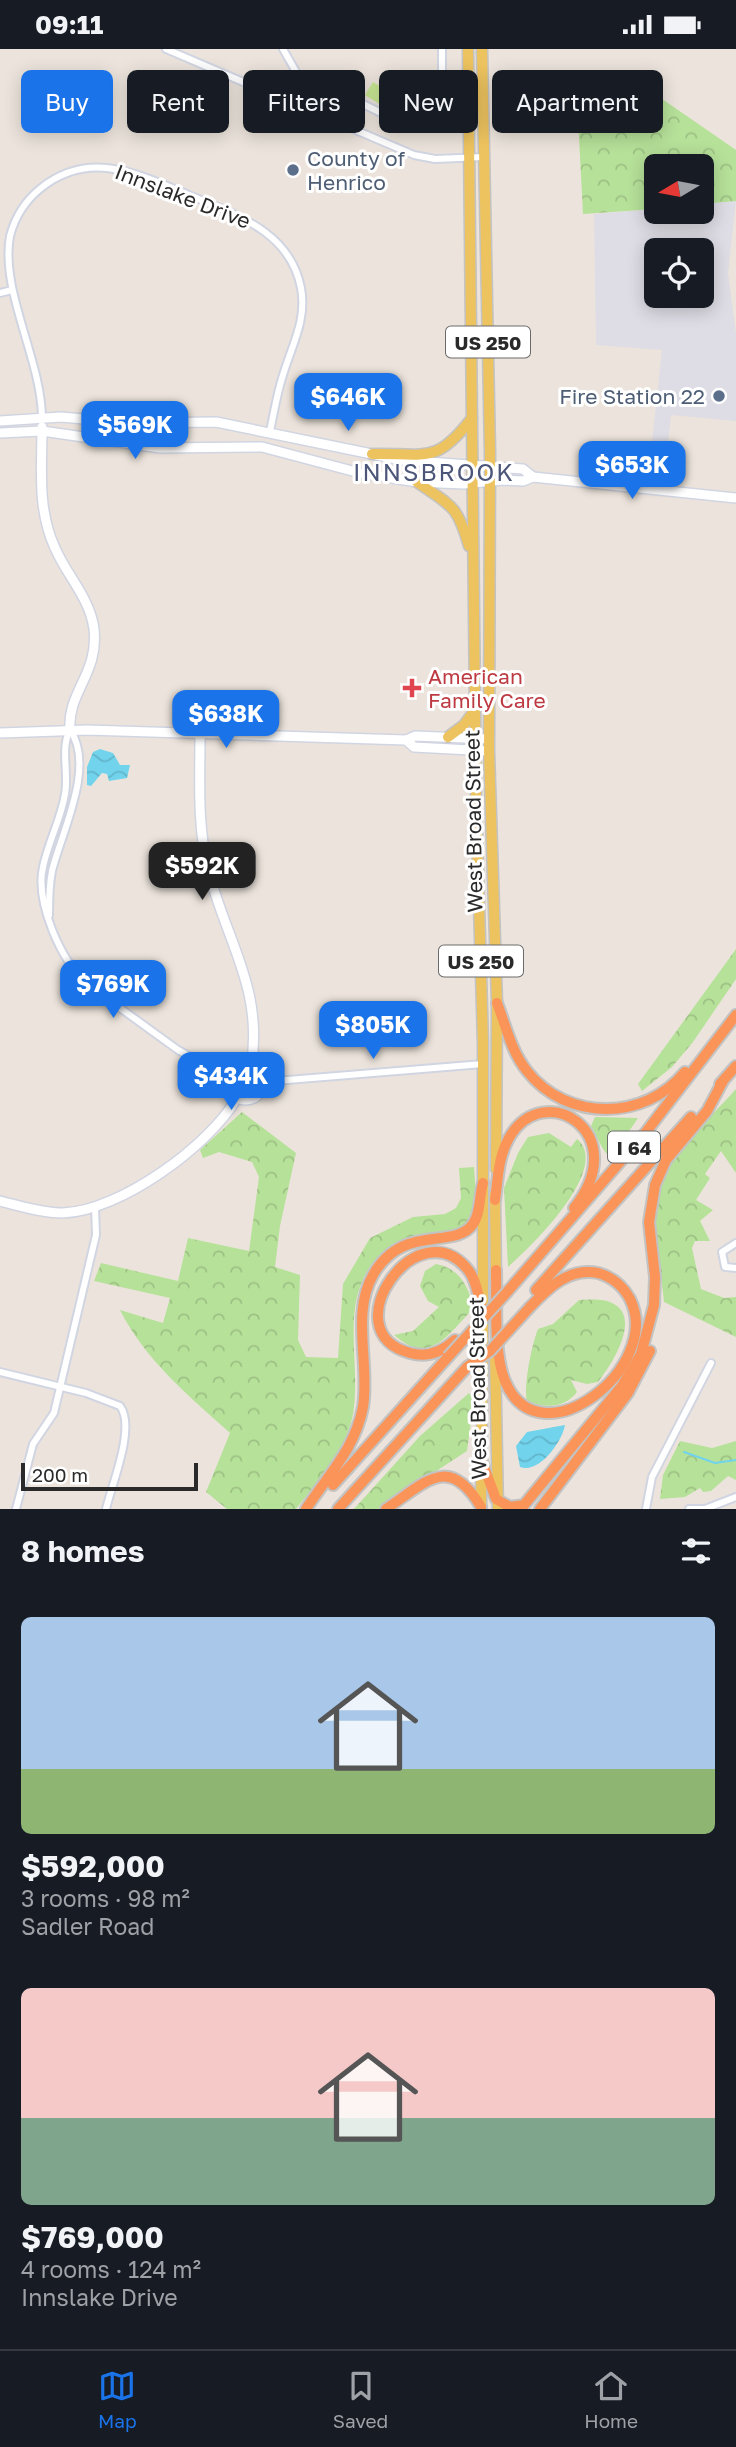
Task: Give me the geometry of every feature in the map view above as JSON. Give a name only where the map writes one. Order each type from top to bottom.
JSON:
[{"type":"highway","points":[[497,1003],[514,1050],[533,1078],[556,1096],[597,1109],[628,1108],[666,1091],[736,1015]]},
{"type":"highway","name":"I 64","points":[[308,1509],[539,1257],[646,1132],[736,1015]]},
{"type":"highway","name":"I 64","points":[[338,1509],[467,1367],[528,1305],[736,1066]]},
{"type":"highway","points":[[540,1509],[640,1375],[656,1325],[655,1277],[649,1222],[657,1179],[666,1160],[707,1111],[723,1081]]},
{"type":"highway","points":[[495,1201],[501,1156],[510,1137],[522,1123],[538,1114],[556,1113],[570,1117],[586,1129],[595,1149],[591,1181],[539,1257]]},
{"type":"highway","points":[[308,1509],[338,1468],[357,1430],[365,1392],[365,1297],[374,1273],[403,1246],[427,1238],[458,1236],[469,1229],[476,1220],[483,1183]]},
{"type":"highway","points":[[483,1312],[474,1279],[457,1260],[430,1254],[415,1258],[397,1270],[385,1286],[379,1306],[380,1323],[391,1342],[407,1352],[426,1355],[443,1350],[455,1340],[489,1303],[508,1291]]},
{"type":"highway","points":[[496,1270],[500,1364],[510,1390],[527,1406],[542,1412],[556,1413],[581,1405],[609,1384],[628,1354],[635,1322],[630,1300],[612,1279],[585,1272],[559,1280],[528,1305]]},
{"type":"highway","points":[[481,1459],[498,1505],[515,1507],[530,1501],[622,1386],[636,1364],[649,1332],[655,1277]]},
{"type":"highway","points":[[386,1509],[428,1481],[442,1475],[463,1481],[481,1508]]},
{"type":"main road","name":"West Broad Street","points":[[468,49],[468,70]]},
{"type":"main road","name":"West Broad Street","points":[[482,49],[491,481],[489,751],[497,1003],[495,1201],[498,1505]]},
{"type":"main road","name":"West Broad Street","points":[[469,133],[475,744],[483,1064],[481,1508]]},
{"type":"main road","points":[[372,454],[437,452],[455,440],[472,418]]},
{"type":"main road","points":[[417,482],[455,510],[464,524],[474,557]]},
{"type":"main road","points":[[447,737],[464,725],[475,710]]},
{"type":"street","points":[[166,49],[414,155],[435,159],[484,157]]},
{"type":"street","points":[[283,49],[304,82],[341,93],[379,113]]},
{"type":"street","points":[[442,49],[442,70]]},
{"type":"street","name":"Innslake Drive","points":[[229,1078],[178,1049],[78,977],[61,952],[42,893],[41,875],[64,801],[67,777],[65,739],[70,730],[71,707],[92,663],[94,631],[89,608],[55,548],[46,523],[40,481],[42,417],[38,380],[12,290],[7,253],[18,215],[28,200],[47,184],[77,169],[99,166],[133,172],[257,225],[277,241],[291,260],[302,298],[299,330],[282,379],[270,432]]},
{"type":"street","points":[[0,293],[12,290]]},
{"type":"street","points":[[0,421],[42,417],[129,423],[192,421],[289,435],[411,462],[523,469],[533,477]]},
{"type":"street","points":[[0,433],[42,431],[160,448],[267,447],[360,473],[417,482],[473,484],[523,481],[533,477],[736,498]]},
{"type":"street","points":[[255,446],[270,432]]},
{"type":"street","points":[[267,447],[271,440],[289,435]]},
{"type":"street","points":[[0,733],[70,730],[406,740],[415,736],[447,737],[475,744],[489,751]]},
{"type":"street","name":"Innslake Drive","points":[[48,915],[51,876],[76,794],[76,738],[70,730]]},
{"type":"street","points":[[200,734],[204,845],[215,892],[252,997],[256,1032],[251,1067]]},
{"type":"street","points":[[406,740],[414,747],[475,744],[489,739]]},
{"type":"street","points":[[263,1082],[483,1064]]},
{"type":"street","points":[[251,1067],[260,1072],[263,1082],[256,1097],[246,1101],[237,1098],[230,1091],[229,1078],[237,1068],[251,1067]]},
{"type":"street","points":[[0,1201],[63,1213],[95,1208],[124,1197],[205,1138],[228,1113],[237,1098]]},
{"type":"street","points":[[16,1509],[33,1444],[54,1413],[96,1234],[95,1208]]},
{"type":"street","points":[[736,1243],[722,1252],[725,1267],[736,1268]]},
{"type":"street","points":[[646,1509],[652,1477],[711,1363]]},
{"type":"street","points":[[0,1372],[109,1400],[124,1412],[125,1433],[106,1509]]},
{"type":"street","points":[[689,1509],[705,1509],[736,1497]]},
{"type":"shaded area","points":[[736,201],[728,273],[736,334],[736,421],[671,415],[664,481],[648,479],[662,350],[596,345],[594,214],[644,210],[644,224],[714,224],[714,203]]},
{"type":"green space","points":[[373,82],[379,86],[379,104],[365,95]]},
{"type":"green space","points":[[663,100],[736,150],[736,201],[714,203],[714,154],[644,154],[644,210],[583,214],[579,133],[663,133]]},
{"type":"green space","points":[[736,949],[736,979],[693,1042],[672,1067],[642,1091],[638,1084]]},
{"type":"green space","points":[[736,1089],[736,1173],[721,1151],[705,1174],[710,1178],[696,1200],[713,1210],[700,1221],[710,1241],[695,1241],[692,1248],[701,1289],[724,1298],[736,1297],[736,1337],[664,1302],[655,1212],[661,1183],[668,1168],[689,1140]]},
{"type":"green space","points":[[242,1112],[296,1153],[280,1226],[275,1267],[300,1275],[298,1340],[306,1357],[338,1358],[343,1284],[370,1238],[413,1217],[445,1214],[456,1208],[461,1198],[459,1168],[474,1167],[475,1203],[472,1215],[463,1228],[449,1233],[416,1235],[399,1241],[376,1259],[364,1276],[354,1314],[355,1394],[350,1428],[331,1465],[296,1509],[227,1509],[206,1492],[230,1433],[155,1361],[120,1310],[163,1323],[170,1298],[94,1281],[101,1263],[178,1281],[188,1238],[249,1251],[259,1177],[252,1162],[219,1152],[203,1158],[200,1150]]},
{"type":"green space","points":[[595,1117],[638,1118],[611,1158],[591,1126]]},
{"type":"green space","points":[[549,1133],[571,1147],[577,1139],[585,1152],[584,1168],[577,1187],[564,1206],[533,1243],[508,1267],[504,1188],[518,1153],[528,1137]]},
{"type":"green space","points":[[436,1264],[451,1270],[462,1280],[473,1309],[447,1337],[428,1347],[418,1348],[394,1335],[413,1331],[439,1307],[428,1301],[420,1286],[425,1271]]},
{"type":"green space","points":[[579,1300],[604,1300],[621,1310],[625,1319],[625,1330],[616,1354],[598,1382],[587,1384],[571,1380],[577,1392],[566,1402],[547,1406],[527,1401],[529,1365],[538,1329],[553,1324]]},
{"type":"green space","points":[[469,1393],[474,1399],[467,1451],[378,1509],[354,1509],[420,1436]]},
{"type":"green space","points":[[680,1441],[712,1448],[736,1441],[736,1480],[728,1476],[711,1491],[703,1492],[700,1488],[685,1497],[660,1499],[663,1475]]},
{"type":"water","points":[[100,749],[113,753],[120,765],[130,765],[127,778],[109,781],[107,774],[102,773],[91,786],[87,785],[87,767],[93,752]]},
{"type":"water","points":[[565,1425],[549,1455],[535,1466],[520,1467],[516,1446],[527,1432]]},
{"type":"waterway","points":[[684,1452],[715,1463],[736,1460]]},
{"type":"place","name":"County of Henrico","points":[[293,170]]},
{"type":"place","name":"Fire Station 22","points":[[719,396]]},
{"type":"place","name":"American Family Care","points":[[412,688]]},
{"type":"district","name":"INNSBROOK","points":[[434,471]]}]
